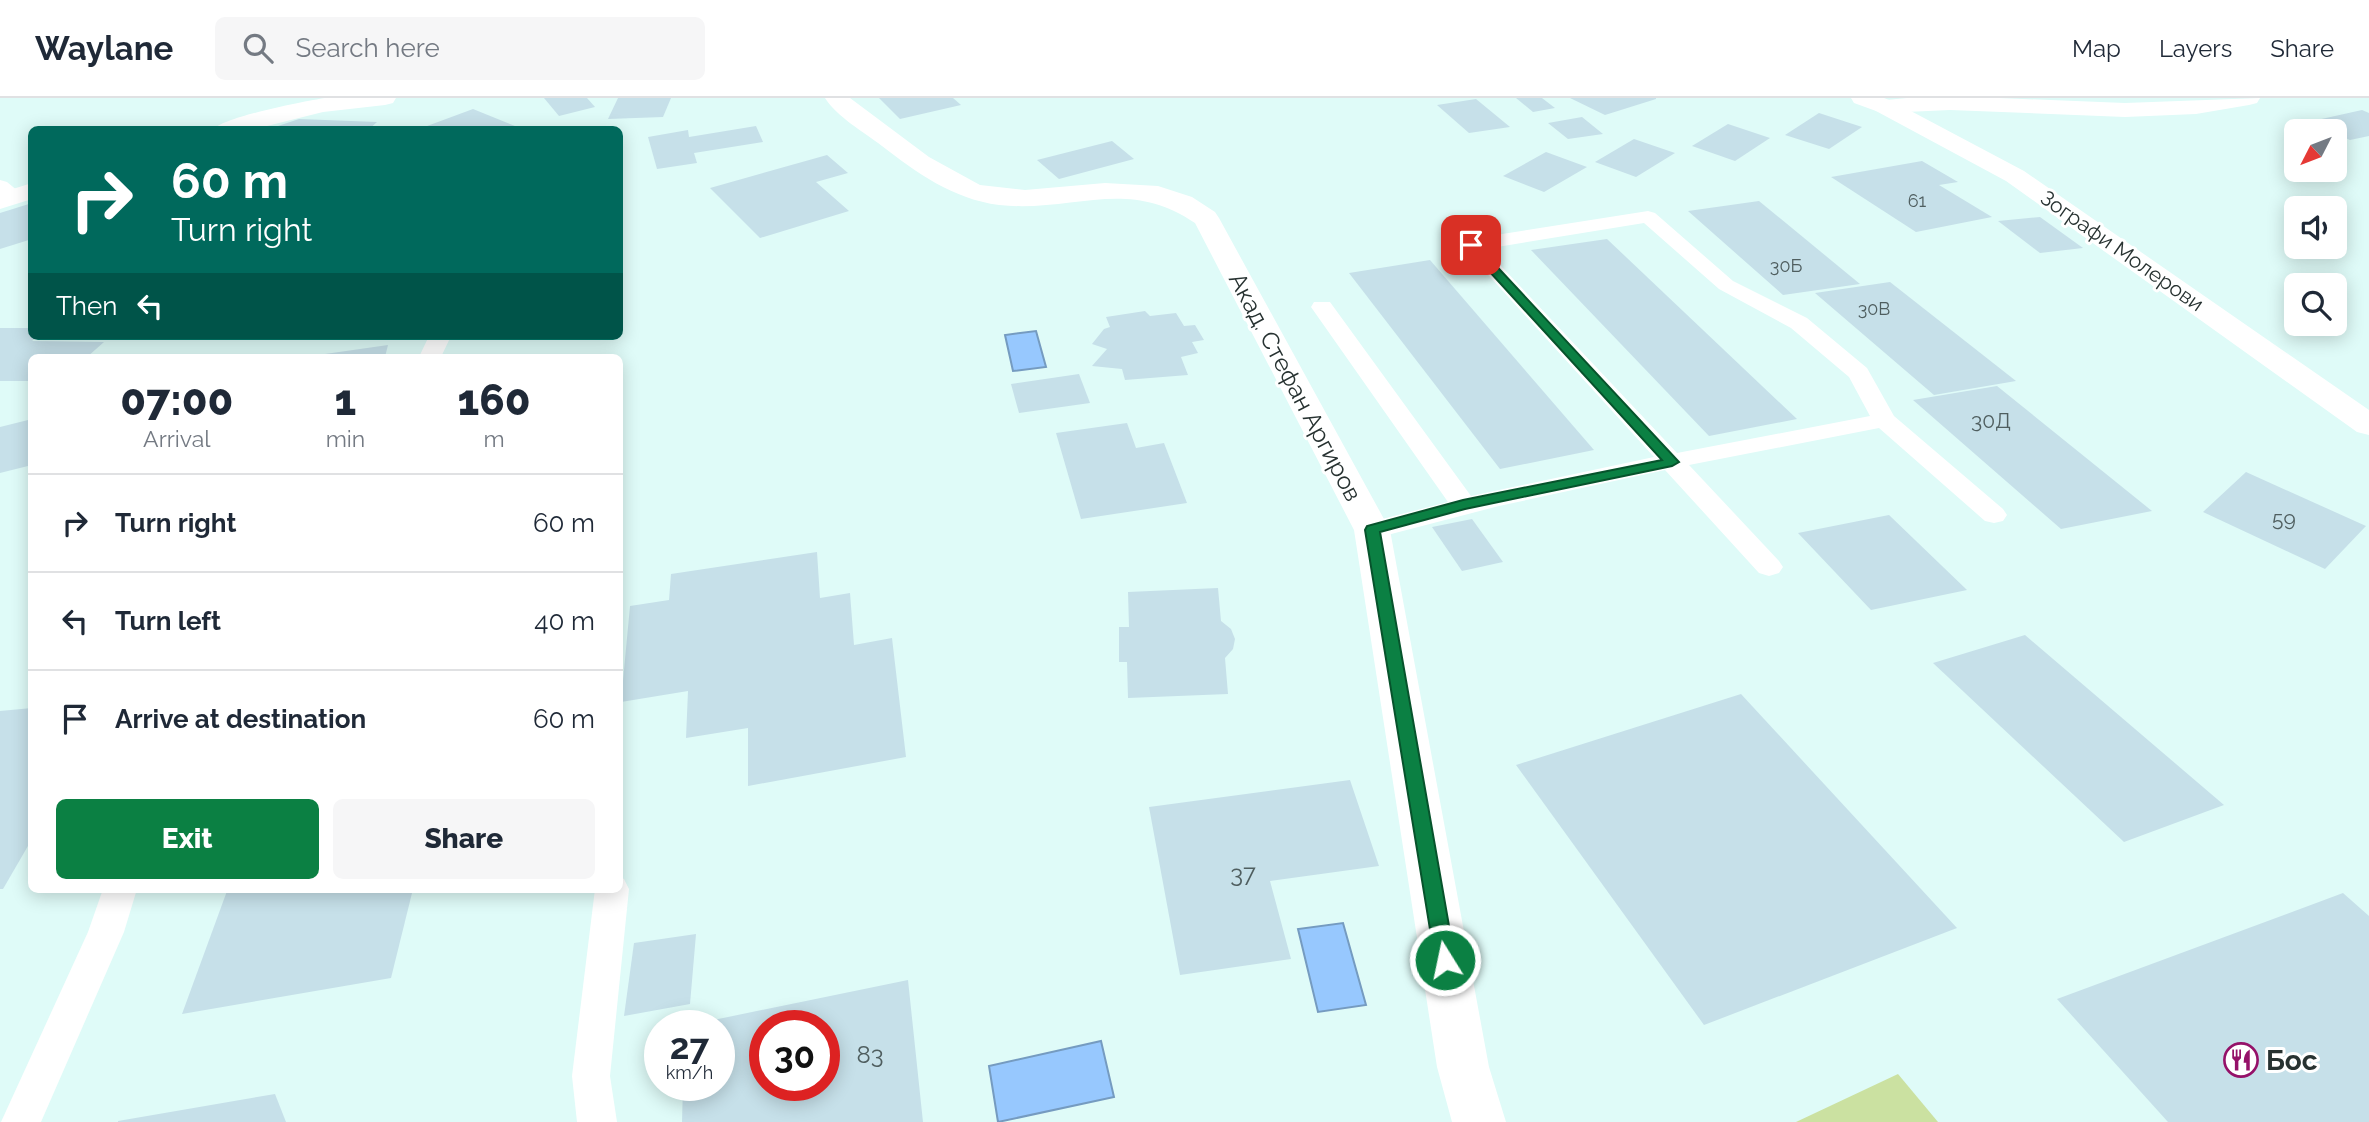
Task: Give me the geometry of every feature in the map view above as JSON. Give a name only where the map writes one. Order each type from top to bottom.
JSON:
[{"type":"street","points":[[237,126],[287,110],[341,101],[385,98]]},
{"type":"street","name":"Акад. Стефан Аргиров","points":[[836,98],[892,141],[972,191],[1006,198],[1109,190],[1145,192],[1182,203],[1206,218],[1372,530],[1463,1067],[1479,1122]]},
{"type":"street","points":[[1873,102],[2125,110],[2196,107],[2249,98]]},
{"type":"street","name":"Зографи Молерови","points":[[1873,102],[2015,176],[2369,425]]},
{"type":"lane","points":[[1769,566],[1471,245],[1648,218],[1726,285],[1799,323],[1859,373],[1884,420],[1994,515]]},
{"type":"lane","points":[[1322,307],[1463,504]]},
{"type":"lane","points":[[1372,530],[1463,504],[1884,420]]},
{"type":"lane","points":[[21,1122],[106,932],[119,893]]},
{"type":"lane","points":[[597,1122],[591,1076],[612,893]]},
{"type":"green space","points":[[1898,1074],[1938,1122],[1796,1122]]},
{"type":"water","points":[[1036,331],[1046,367],[1013,371],[1005,335]]},
{"type":"water","points":[[1343,923],[1366,1005],[1318,1012],[1298,929]]},
{"type":"water","points":[[1101,1041],[1114,1097],[998,1122],[989,1066]]},
{"type":"building","points":[[544,98],[587,98],[595,107],[559,116]]},
{"type":"building","points":[[618,98],[671,98],[663,117],[608,119]]},
{"type":"building","points":[[879,98],[953,98],[961,105],[900,119]]},
{"type":"building","points":[[1516,98],[1542,98],[1555,108],[1533,112]]},
{"type":"building","points":[[1570,98],[1656,98],[1656,99],[1605,115]]},
{"type":"building","points":[[1476,99],[1510,127],[1469,133],[1437,105]]},
{"type":"building","points":[[473,109],[515,126],[427,126]]},
{"type":"building","points":[[2362,110],[2369,113],[2369,136],[2350,140],[2347,139],[2347,119],[2322,119]]},
{"type":"building","points":[[1819,113],[1862,127],[1829,149],[1785,135]]},
{"type":"building","points":[[1582,117],[1603,134],[1568,139],[1548,123]]},
{"type":"building","points":[[299,119],[377,122],[372,126],[278,126]]},
{"type":"building","points":[[1728,124],[1770,138],[1735,161],[1692,146]]},
{"type":"building","points":[[756,126],[763,142],[694,153],[697,163],[657,169],[648,137],[688,130],[689,137]]},
{"type":"building","points":[[1634,139],[1675,153],[1636,177],[1595,162]]},
{"type":"building","points":[[1112,141],[1134,159],[1059,179],[1037,160]]},
{"type":"building","points":[[1546,152],[1587,167],[1544,192],[1503,176]]},
{"type":"building","points":[[827,155],[848,173],[816,182],[849,211],[760,238],[710,188]]},
{"type":"building","points":[[1922,161],[1958,182],[1939,185],[1992,217],[1916,232],[1831,177]]},
{"type":"building","points":[[1759,201],[1860,284],[1783,295],[1688,211]]},
{"type":"building","points":[[28,204],[28,240],[0,249],[0,213]]},
{"type":"building","points":[[2040,217],[2083,248],[2040,253],[1998,221]]},
{"type":"building","points":[[1607,239],[1797,419],[1709,436],[1531,250]]},
{"type":"building","points":[[1430,260],[1594,450],[1500,469],[1349,273]]},
{"type":"building","points":[[1890,282],[2016,381],[1934,395],[1815,293]]},
{"type":"building","points":[[1145,311],[1150,316],[1176,313],[1184,326],[1195,325],[1204,340],[1192,342],[1198,353],[1181,357],[1188,375],[1125,380],[1122,369],[1092,366],[1107,349],[1092,344],[1104,329],[1110,327],[1106,317]]},
{"type":"building","points":[[0,328],[28,328],[28,340],[32,341],[104,342],[90,354],[28,354],[28,381],[0,381]]},
{"type":"building","points":[[388,345],[386,354],[325,354]]},
{"type":"building","points":[[1079,374],[1090,403],[1019,413],[1011,384]]},
{"type":"building","points":[[1997,386],[2152,511],[2061,529],[1913,400]]},
{"type":"building","points":[[28,420],[28,466],[0,473],[0,427]]},
{"type":"building","points":[[1127,423],[1136,448],[1164,443],[1187,503],[1081,519],[1056,433]]},
{"type":"building","points":[[2246,472],[2366,526],[2325,569],[2203,512]]},
{"type":"building","points":[[1889,515],[1967,590],[1871,610],[1798,533]]},
{"type":"building","points":[[1472,519],[1503,562],[1462,571],[1432,527]]},
{"type":"building","points":[[817,552],[820,598],[850,593],[854,645],[892,638],[906,757],[748,786],[748,728],[686,738],[688,691],[623,702],[630,606],[669,600],[671,574]]},
{"type":"building","points":[[1218,588],[1221,621],[1231,629],[1235,639],[1233,649],[1225,658],[1228,694],[1128,698],[1127,662],[1119,662],[1119,627],[1129,627],[1128,592]]},
{"type":"building","points":[[2025,635],[2224,805],[2124,842],[1933,663]]},
{"type":"building","points":[[1741,694],[1957,928],[1704,1025],[1516,765]]},
{"type":"building","points":[[28,708],[28,846],[3,889],[0,889],[0,711]]},
{"type":"building","points":[[1350,780],[1379,866],[1270,881],[1291,959],[1180,975],[1149,807]]},
{"type":"building","points":[[226,893],[412,893],[391,978],[182,1014]]},
{"type":"building","name":"Бос","points":[[2343,893],[2369,916],[2369,1122],[2168,1122],[2057,999]]},
{"type":"building","points":[[696,934],[690,1004],[644,1010],[644,1012],[624,1016],[634,943]]},
{"type":"building","points":[[908,980],[923,1122],[682,1122],[683,1101],[735,1101],[735,1016],[749,1013],[749,1101],[840,1101],[840,1010],[762,1010]]},
{"type":"building","points":[[275,1094],[286,1122],[118,1122],[118,1121]]},
{"type":"place","name":"Бос","points":[[2241,1060]]},
{"type":"route","points":[[1445,960],[1372,530],[1463,504],[1672,462],[1471,245]]}]
